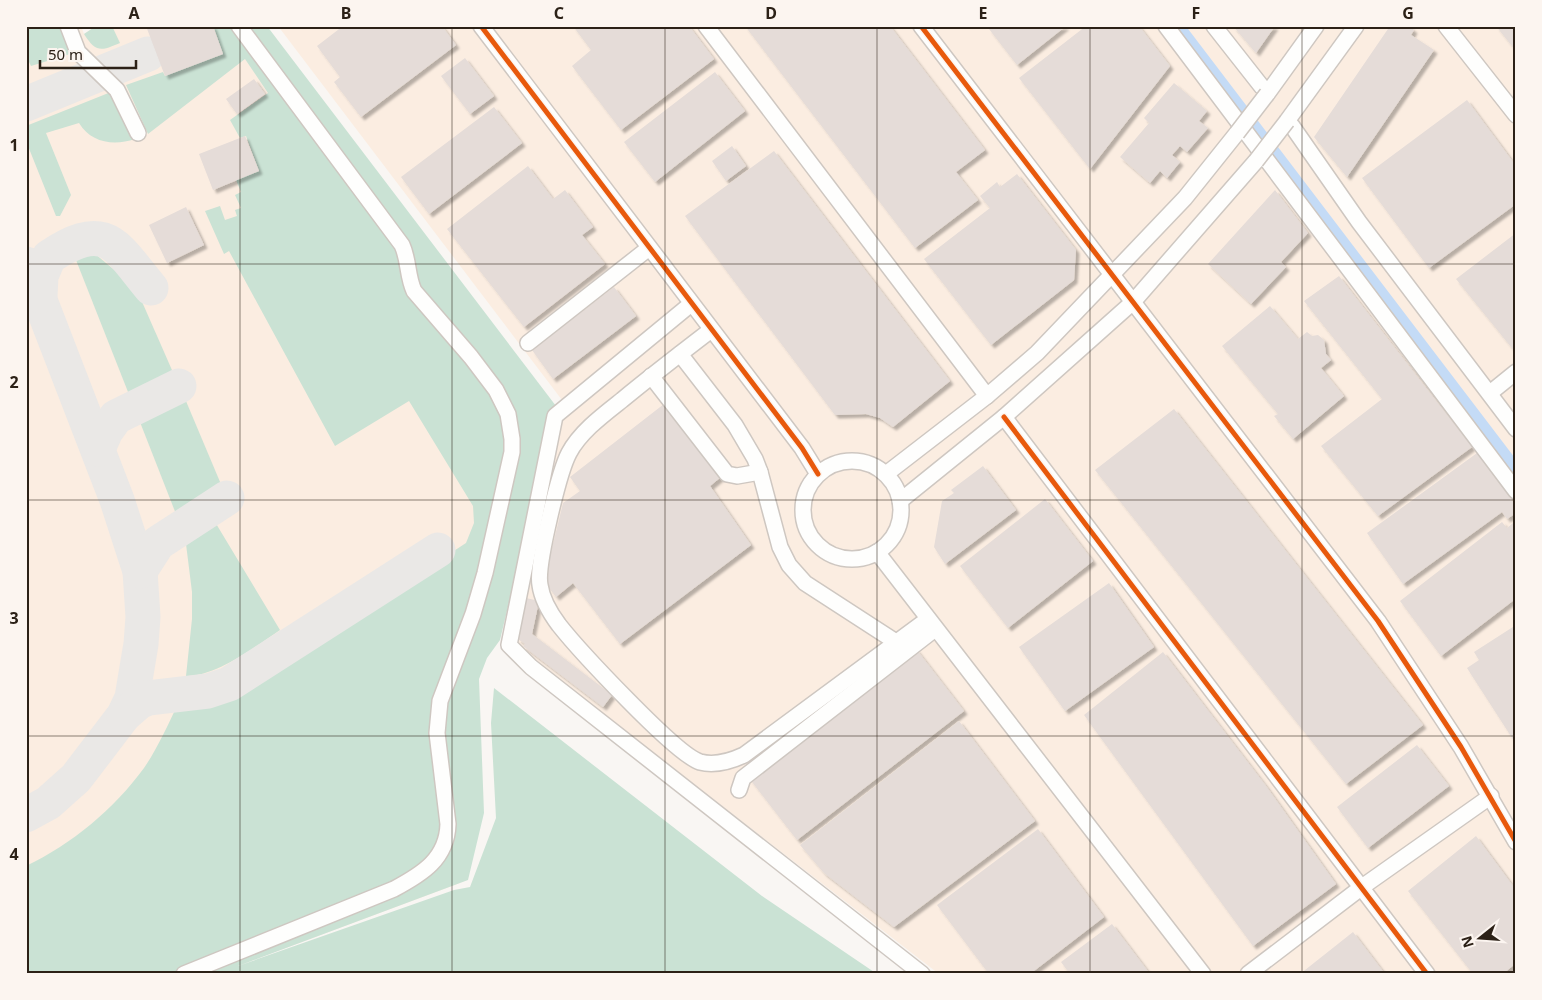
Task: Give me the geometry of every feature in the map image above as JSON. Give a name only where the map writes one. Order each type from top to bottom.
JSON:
[{"type":"street","points":[[68,26],[78,52],[117,90],[138,133]]},
{"type":"street","points":[[184,974],[394,889],[421,873],[440,855],[448,835],[448,824],[437,733],[440,701],[473,614],[486,573],[512,446],[508,414],[496,390],[471,357],[414,291],[402,245],[239,26]]},
{"type":"street","points":[[481,26],[802,448],[818,474]]},
{"type":"street","points":[[706,26],[987,396]]},
{"type":"street","points":[[921,26],[1378,621],[1461,747],[1516,842]]},
{"type":"street","points":[[1166,26],[1516,491]]},
{"type":"street","points":[[1214,26],[1264,91]]},
{"type":"street","points":[[886,474],[987,396],[1037,353],[1112,275],[1185,198],[1237,133],[1264,91],[1316,26]]},
{"type":"street","points":[[900,501],[1004,418],[1133,302],[1290,124],[1356,26]]},
{"type":"street","points":[[1446,26],[1516,115]]},
{"type":"street","points":[[1290,124],[1359,222],[1516,429]]},
{"type":"street","points":[[528,343],[649,248]]},
{"type":"street","points":[[691,304],[555,416],[509,645],[531,667],[922,974]]},
{"type":"street","points":[[711,330],[651,376],[575,442],[559,478],[539,573],[543,599],[561,627],[633,705],[684,753],[700,762],[717,763],[732,761],[744,755],[896,642],[932,624]]},
{"type":"street","points":[[680,354],[735,425],[760,472],[772,523],[780,547],[789,565],[805,583],[896,642]]},
{"type":"street","points":[[1490,393],[1516,372]]},
{"type":"street","points":[[651,376],[727,474],[737,476],[760,472]]},
{"type":"street","points":[[1004,418],[1427,974]]},
{"type":"street","points":[[851,460],[870,464],[886,474],[895,486],[900,501],[901,515],[897,530],[889,543],[877,552],[856,558],[836,556],[823,550],[813,540],[806,528],[803,514],[808,486],[818,474],[832,464],[851,460]]},
{"type":"street","points":[[877,552],[1203,974]]},
{"type":"street","points":[[739,790],[743,778],[932,624]]},
{"type":"street","points":[[1248,974],[1362,887],[1491,796]]},
{"type":"shaded area","points":[[26,26],[81,26],[84,34],[96,26],[244,26],[498,386],[460,883],[216,974],[26,974]]},
{"type":"shaded area","points":[[278,26],[1516,26],[1516,974],[939,974],[513,644],[562,400]]},
{"type":"green space","points":[[27,26],[61,26],[70,54],[31,66],[26,56]]},
{"type":"green space","points":[[96,26],[112,26],[120,43],[103,49],[92,45],[84,34]]},
{"type":"green space","points":[[213,26],[267,26],[556,406],[500,640],[487,658],[479,679],[484,813],[468,880],[238,966],[454,890],[470,887],[496,818],[491,723],[494,688],[762,896],[877,974],[26,974],[26,866],[76,836],[119,798],[149,761],[177,706],[224,698],[240,691],[466,543],[474,523],[473,506],[409,401],[335,446],[229,251],[224,254],[205,211],[220,206],[225,220],[237,216],[235,210],[241,208],[235,195],[241,192],[236,180],[259,171],[246,136],[240,138],[230,120],[268,93],[245,59],[148,134],[126,85],[163,72],[165,76],[223,54]]},
{"type":"green space","points":[[116,90],[135,139],[111,142],[96,139],[84,130],[79,123],[46,133],[71,195],[60,216],[56,216],[26,141],[26,126]]},
{"type":"green space","points":[[82,246],[94,253],[136,288],[175,377],[130,397],[74,255]]},
{"type":"green space","points":[[183,394],[223,489],[184,515],[176,514],[138,417]]},
{"type":"green space","points":[[231,506],[233,512],[215,522],[280,630],[248,652],[222,666],[197,675],[186,676],[192,619],[192,592],[185,536]]},
{"type":"building","points":[[146,26],[213,26],[223,54],[165,76]]},
{"type":"building","points":[[343,26],[442,26],[456,45],[361,117],[334,82],[340,77],[317,46]]},
{"type":"building","points":[[573,26],[689,26],[714,59],[621,130],[572,66],[591,50]]},
{"type":"building","points":[[745,26],[890,26],[985,150],[956,172],[978,200],[915,248]]},
{"type":"building","points":[[993,26],[1066,26],[1017,65],[989,29]]},
{"type":"building","points":[[1086,26],[1139,26],[1170,66],[1090,169],[1019,78]]},
{"type":"building","points":[[1233,26],[1275,26],[1256,53]]},
{"type":"building","points":[[1390,26],[1409,26],[1414,30],[1411,35],[1434,50],[1347,177],[1314,137]]},
{"type":"building","points":[[1496,26],[1516,26],[1516,51]]},
{"type":"building","points":[[465,58],[494,96],[470,114],[441,76]]},
{"type":"building","points":[[715,72],[745,111],[655,182],[624,142]]},
{"type":"building","points":[[254,79],[265,94],[237,114],[226,99]]},
{"type":"building","points":[[1174,83],[1207,111],[1199,121],[1208,128],[1187,152],[1180,146],[1172,155],[1180,162],[1167,178],[1160,171],[1150,183],[1120,157],[1149,123],[1144,118]]},
{"type":"building","points":[[1467,100],[1516,166],[1516,204],[1429,268],[1362,178]]},
{"type":"building","points":[[494,107],[522,143],[429,214],[401,177]]},
{"type":"building","points":[[245,136],[259,171],[213,190],[199,154]]},
{"type":"building","points":[[732,146],[746,166],[726,181],[712,161]]},
{"type":"building","points":[[774,151],[950,381],[893,427],[880,418],[866,414],[835,415],[685,216]]},
{"type":"building","points":[[528,166],[553,199],[565,190],[593,227],[582,235],[605,264],[524,327],[447,229]]},
{"type":"building","points":[[1017,174],[1076,250],[1074,280],[991,345],[924,259],[990,208],[980,196],[997,182],[1000,187]]},
{"type":"building","points":[[1275,190],[1308,233],[1281,262],[1286,267],[1251,304],[1208,264]]},
{"type":"building","points":[[186,207],[204,245],[167,263],[149,225]]},
{"type":"building","points":[[1516,233],[1516,353],[1456,279]]},
{"type":"building","points":[[1339,276],[1472,447],[1378,516],[1321,446],[1382,399],[1304,301]]},
{"type":"building","points":[[614,287],[636,316],[553,379],[532,350]]},
{"type":"building","points":[[1270,306],[1298,339],[1307,332],[1312,336],[1318,335],[1324,340],[1326,354],[1331,360],[1321,368],[1344,396],[1293,439],[1274,416],[1278,414],[1222,346]]},
{"type":"building","points":[[664,404],[721,477],[710,486],[751,545],[620,644],[573,583],[556,597],[544,581],[563,503],[580,491],[570,477]]},
{"type":"building","points":[[1174,409],[1423,725],[1346,784],[1095,470]]},
{"type":"building","points":[[1477,453],[1516,506],[1516,513],[1507,519],[1502,512],[1403,584],[1367,533]]},
{"type":"building","points":[[983,466],[1016,510],[945,564],[934,547],[942,501],[954,493],[951,490]]},
{"type":"building","points":[[1045,499],[1093,561],[1008,628],[960,566]]},
{"type":"building","points":[[1502,522],[1507,528],[1513,523],[1516,527],[1516,601],[1514,600],[1441,656],[1400,601]]},
{"type":"building","points":[[1109,583],[1154,647],[1065,711],[1019,647]]},
{"type":"building","points":[[526,598],[539,601],[532,634],[612,695],[603,707],[523,646],[525,644],[518,639]]},
{"type":"building","points":[[1516,625],[1516,744],[1467,668],[1479,660],[1474,652]]},
{"type":"building","points":[[916,649],[964,711],[797,840],[749,778]]},
{"type":"building","points":[[1163,652],[1266,786],[1336,884],[1253,946],[1084,715]]},
{"type":"building","points":[[959,721],[1035,821],[894,927],[824,873],[800,845]]},
{"type":"building","points":[[1417,745],[1449,786],[1368,848],[1337,807]]},
{"type":"building","points":[[1038,829],[1104,917],[1030,974],[989,974],[937,905]]},
{"type":"building","points":[[1476,836],[1516,890],[1516,963],[1503,974],[1473,974],[1408,891]]},
{"type":"building","points":[[1112,924],[1150,974],[1070,974],[1061,962]]},
{"type":"building","points":[[1353,932],[1385,974],[1300,974]]},
{"type":"waterway","points":[[1177,26],[1516,471]]},
{"type":"taxiway","points":[[26,104],[148,54]]},
{"type":"taxiway","points":[[40,296],[41,276],[49,257],[69,245],[84,239],[98,239],[109,242],[119,249],[151,288]]},
{"type":"taxiway","points":[[26,264],[117,500],[140,571],[143,617],[141,644],[132,698],[124,715],[76,778],[48,803],[26,815]]},
{"type":"taxiway","points":[[98,449],[106,431],[116,417],[179,386]]},
{"type":"taxiway","points":[[140,571],[158,543],[227,498]]},
{"type":"taxiway","points":[[124,715],[139,702],[148,698],[208,691],[229,684],[438,550]]},
{"type":"cycle path","points":[[481,26],[802,448],[818,474]]},
{"type":"cycle path","points":[[921,26],[1378,621],[1461,747],[1516,842]]},
{"type":"cycle path","points":[[1004,417],[1427,974]]}]
